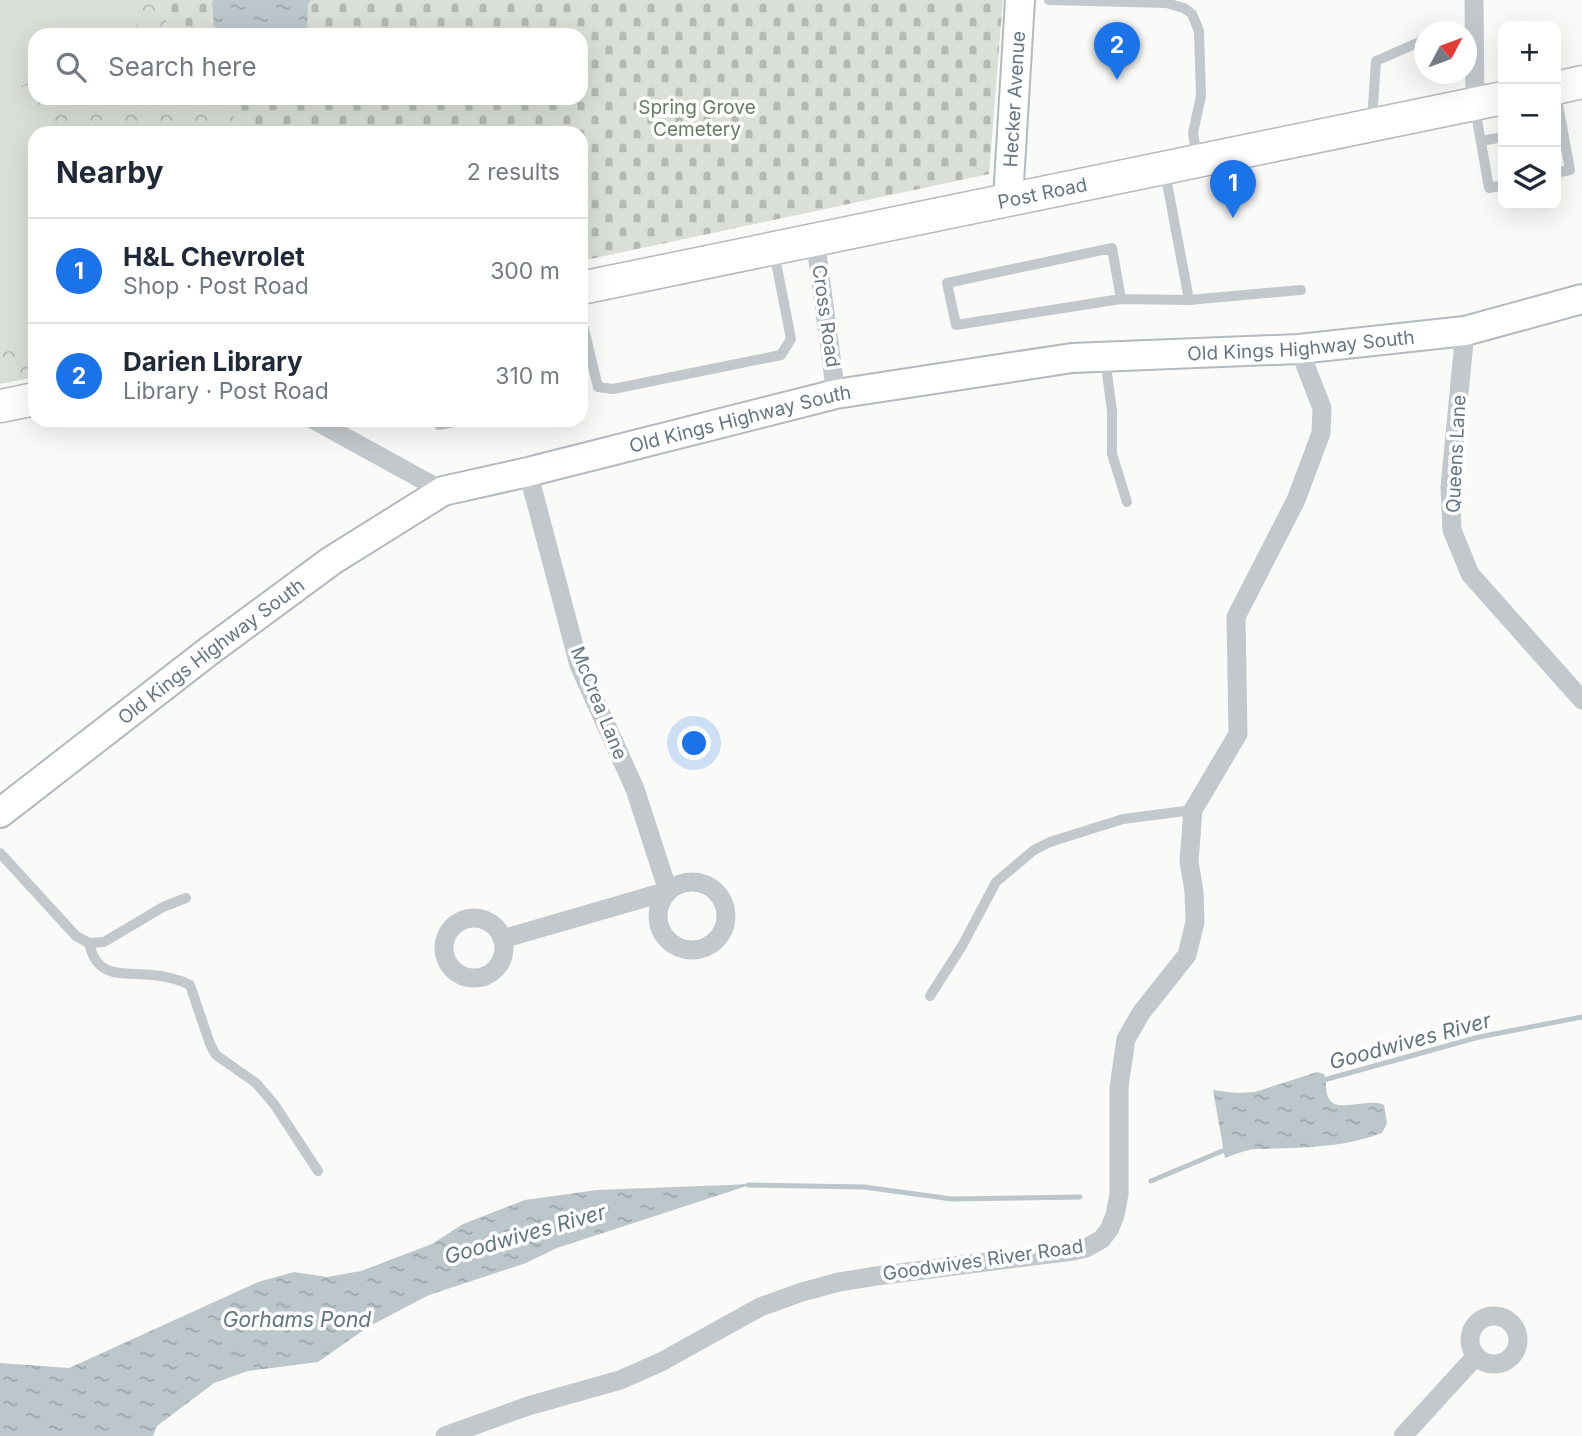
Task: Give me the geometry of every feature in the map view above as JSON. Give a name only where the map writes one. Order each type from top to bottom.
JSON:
[{"type":"main road","points":[[1561,87],[1582,82]]},
{"type":"main road","name":"Post Road","points":[[588,287],[1489,101]]},
{"type":"main road","points":[[0,406],[28,400]]},
{"type":"street","name":"Hecker Avenue","points":[[1009,199],[1020,0]]},
{"type":"street","points":[[1471,21],[1474,0]]},
{"type":"street","points":[[1477,57],[1489,101]]},
{"type":"street","name":"Cross Road","points":[[815,239],[836,394]]},
{"type":"street","name":"Old Kings Highway South","points":[[0,813],[198,659],[331,561],[443,491],[836,394],[1072,358],[1299,349],[1465,331],[1582,299]]},
{"type":"street","name":"Queens Lane","points":[[1465,331],[1450,487],[1452,530],[1470,574],[1582,700]]},
{"type":"street","name":"Goodwives River Road","points":[[445,1436],[528,1406],[620,1380],[662,1362],[760,1307],[802,1292],[876,1276],[1073,1251],[1086,1248],[1102,1239],[1110,1228],[1119,1194],[1119,1087],[1126,1039],[1141,1013],[1181,964],[1191,942],[1195,922],[1189,862],[1193,810],[1238,734],[1236,617],[1296,500],[1321,433],[1322,408],[1299,349]]},
{"type":"street","points":[[327,427],[443,491]]},
{"type":"street","name":"McCrea Lane","points":[[502,939],[668,891],[635,789],[579,665],[528,472]]},
{"type":"street","points":[[1403,1436],[1476,1356]]},
{"type":"lane","points":[[1049,0],[1135,1],[1175,5],[1192,14]]},
{"type":"lane","points":[[1192,0],[1192,14],[1199,31],[1201,96],[1194,133],[1197,161]]},
{"type":"lane","points":[[1371,125],[1376,61],[1414,44]]},
{"type":"lane","points":[[1489,101],[1481,141],[1489,188],[1498,185]]},
{"type":"lane","points":[[1561,133],[1570,170],[1561,172]]},
{"type":"lane","points":[[1481,141],[1498,138]]},
{"type":"lane","points":[[1165,168],[1189,300]]},
{"type":"lane","points":[[588,346],[598,387],[613,389],[781,355],[791,339],[773,248]]},
{"type":"lane","points":[[1121,299],[1112,248],[947,283],[956,326],[1121,299],[1189,300],[1301,290]]},
{"type":"lane","points":[[1105,357],[1112,411],[1112,454],[1127,502]]},
{"type":"lane","points":[[930,996],[962,946],[996,882],[1034,850],[1050,842],[1124,819],[1193,810]]},
{"type":"lane","points":[[0,853],[76,936],[89,943],[104,942],[163,906],[186,898]]},
{"type":"lane","points":[[89,943],[91,952],[107,971],[120,975],[162,976],[190,985],[216,1055],[256,1083],[274,1104],[318,1171]]},
{"type":"green space","points":[[0,0],[152,0],[171,28],[28,28],[28,105],[225,105],[239,126],[28,126],[28,378],[0,384]]},
{"type":"green space","points":[[0,0],[133,0],[139,8],[136,28],[28,28],[28,82],[21,86],[35,126],[28,126],[28,348],[21,351],[0,347]]},
{"type":"green space","name":"Spring Grove Cemetery","points":[[152,0],[1003,0],[989,174],[588,260],[588,126],[239,126],[225,105],[588,105],[588,28],[171,28]]},
{"type":"water","points":[[214,0],[311,0],[308,4],[307,28],[215,28]]},
{"type":"water","points":[[1317,1072],[1324,1074],[1328,1097],[1337,1105],[1384,1105],[1387,1123],[1382,1133],[1336,1144],[1253,1149],[1225,1158],[1213,1090],[1255,1092]]},
{"type":"water","name":"Gorhams Pond","points":[[753,1184],[557,1248],[526,1263],[429,1295],[368,1327],[318,1362],[248,1371],[214,1383],[157,1426],[153,1436],[0,1436],[0,1363],[69,1368],[258,1282],[294,1272],[327,1277],[361,1271],[432,1244],[463,1224],[525,1200],[597,1190]]},
{"type":"waterway","name":"Goodwives River","points":[[1320,1081],[1479,1037],[1582,1017]]},
{"type":"waterway","name":"Goodwives River","points":[[1151,1181],[1227,1149]]},
{"type":"waterway","name":"Goodwives River","points":[[748,1185],[864,1187],[952,1199],[1080,1197]]},
{"type":"place","name":"Darien Library","points":[[1117,80]]},
{"type":"place","name":"H&L Chevrolet","points":[[1233,218]]}]
